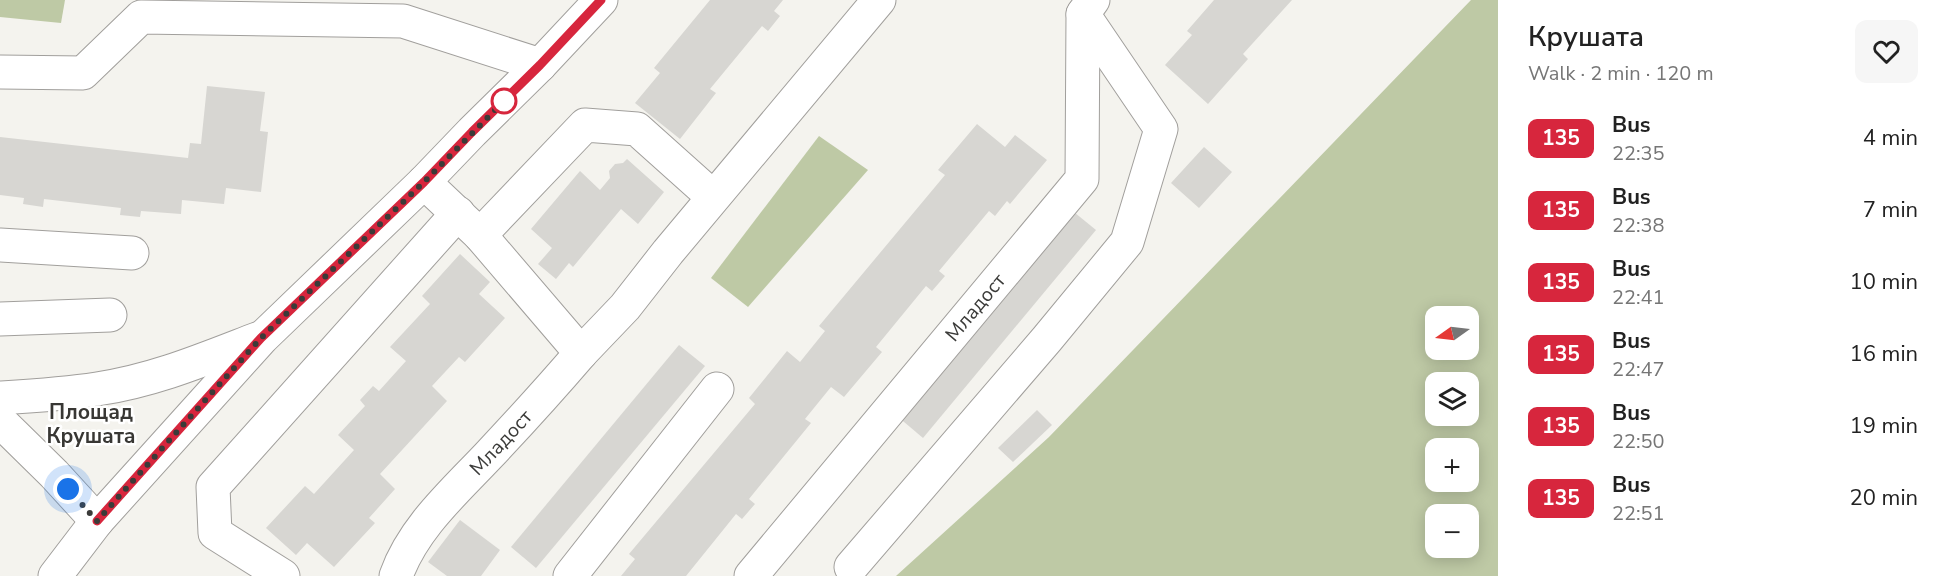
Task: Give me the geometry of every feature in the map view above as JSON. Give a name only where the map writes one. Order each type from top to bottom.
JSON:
[{"type":"street","points":[[54,576],[97,521],[261,338],[424,182],[601,0]]},
{"type":"street","name":"Младост","points":[[396,576],[401,561],[428,520],[625,307],[713,197],[879,0]]},
{"type":"street","points":[[851,567],[1047,339],[1126,242],[1161,129],[1088,7]]},
{"type":"street","name":"Младост","points":[[751,576],[1082,179],[1088,7]]},
{"type":"street","points":[[0,72],[83,73],[141,17],[403,21],[540,65]]},
{"type":"street","points":[[283,576],[215,533],[213,487],[469,224],[585,125],[637,129],[713,197]]},
{"type":"street","points":[[424,182],[469,224],[581,353]]},
{"type":"street","points":[[0,245],[132,253]]},
{"type":"street","points":[[0,319],[110,315]]},
{"type":"street","points":[[0,398],[99,389],[141,380],[185,367],[261,338]]},
{"type":"street","points":[[570,576],[717,389]]},
{"type":"street","points":[[0,420],[46,465],[97,521]]},
{"type":"green space","points":[[0,0],[65,0],[61,23],[0,17]]},
{"type":"green space","points":[[1471,0],[1498,0],[1498,576],[896,576],[1049,437]]},
{"type":"green space","points":[[819,136],[868,170],[748,307],[711,278]]},
{"type":"building","points":[[710,0],[783,0],[774,11],[780,16],[768,31],[762,26],[710,89],[716,93],[680,139],[635,103],[660,73],[654,68]]},
{"type":"building","points":[[1214,0],[1292,0],[1243,54],[1248,59],[1208,104],[1165,65],[1192,35],[1187,31]]},
{"type":"building","points":[[207,86],[265,92],[260,131],[268,132],[261,192],[226,188],[224,204],[182,200],[181,214],[141,211],[140,217],[120,215],[121,208],[44,199],[43,207],[23,204],[24,198],[0,195],[0,137],[188,158],[190,143],[201,144]]},
{"type":"building","points":[[977,124],[1005,147],[1015,135],[1047,160],[1010,204],[1007,201],[995,216],[989,211],[939,271],[945,276],[932,291],[926,286],[876,347],[882,352],[844,397],[831,387],[805,419],[811,423],[749,499],[755,504],[742,519],[736,514],[686,576],[621,576],[635,559],[629,554],[755,404],[749,398],[787,351],[800,362],[825,331],[819,326],[945,175],[938,170]]},
{"type":"building","points":[[1204,147],[1232,172],[1199,208],[1171,183]]},
{"type":"building","points":[[627,159],[664,192],[638,224],[621,209],[573,267],[569,263],[556,279],[538,264],[552,248],[531,229],[580,171],[600,190],[610,178],[609,171],[615,164],[623,163]]},
{"type":"building","points":[[1069,208],[1096,230],[923,438],[897,416]]},
{"type":"building","points":[[460,254],[490,282],[479,294],[505,318],[465,362],[459,357],[432,386],[447,401],[380,474],[395,489],[369,518],[375,523],[334,567],[307,543],[296,555],[266,528],[305,486],[314,494],[354,450],[338,435],[365,406],[360,400],[373,386],[379,391],[406,361],[390,347],[430,304],[422,296]]},
{"type":"building","points":[[679,345],[705,366],[536,568],[511,547]]},
{"type":"building","points":[[1037,410],[1052,425],[1013,462],[998,448]]},
{"type":"building","points":[[460,520],[500,550],[481,576],[447,576],[428,562]]},
{"type":"bus line","name":"135","points":[[97,521],[261,338],[424,182],[601,0]]},
{"type":"district","name":"Площад Крушата","points":[[91,424]]},
{"type":"route","points":[[68,489],[97,521],[261,338],[424,182],[504,101]]}]
